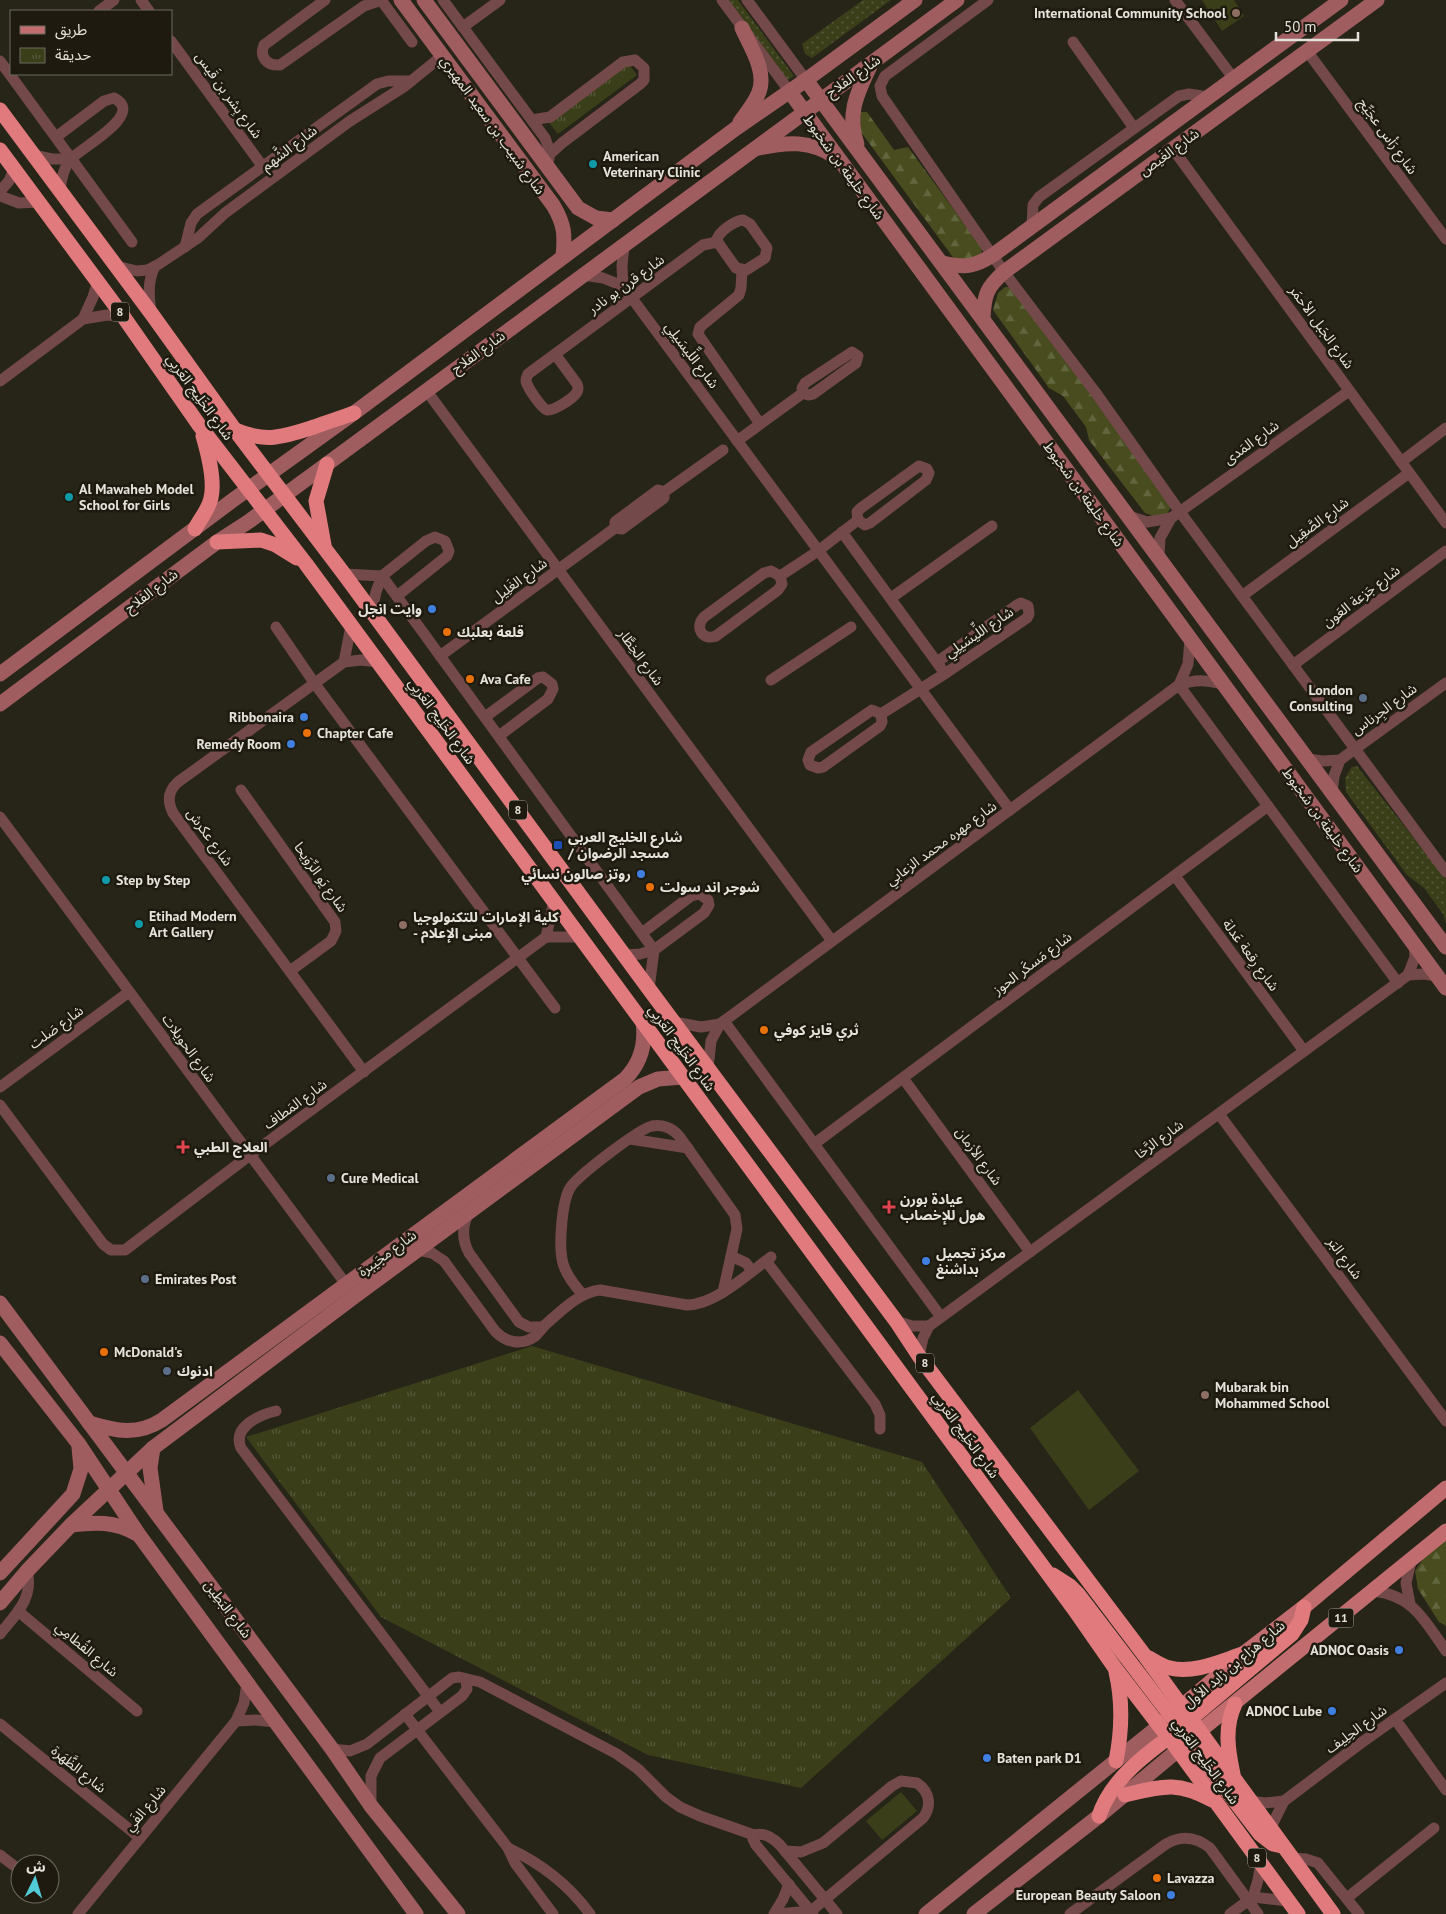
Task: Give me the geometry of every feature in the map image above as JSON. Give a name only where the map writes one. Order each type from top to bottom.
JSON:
[{"type":"highway","name":"شارع الخَلِيج العَربِي","points":[[0,110],[151,313],[268,475],[372,611],[649,989],[896,1320],[920,1356],[1145,1656],[1216,1802],[1298,1914]]},
{"type":"highway","name":"شارع الخَلِيج العَربِي","points":[[0,150],[98,281],[199,424],[352,626],[1116,1668],[1234,1778],[1333,1914]]},
{"type":"highway","points":[[235,430],[257,437],[275,438],[288,436],[354,413]]},
{"type":"highway","points":[[195,529],[209,504],[212,493],[209,456],[199,424]]},
{"type":"highway","points":[[326,552],[316,507],[318,490],[327,464]]},
{"type":"highway","points":[[217,542],[255,539],[266,541],[306,564]]},
{"type":"highway","points":[[1046,1572],[1070,1586],[1078,1594],[1260,1834],[1287,1852]]},
{"type":"highway","points":[[1099,1816],[1104,1802],[1113,1787],[1292,1634],[1301,1620],[1304,1607]]},
{"type":"highway","points":[[1145,1656],[1163,1666],[1179,1669],[1197,1668],[1243,1654]]},
{"type":"highway","points":[[1116,1668],[1122,1720],[1116,1761]]},
{"type":"highway","points":[[1234,1778],[1227,1736],[1229,1720],[1235,1704]]},
{"type":"highway","points":[[1125,1795],[1160,1787],[1179,1787],[1198,1792],[1216,1802]]},
{"type":"main road","name":"شارع شبيب بن سعيد المهيري","points":[[401,0],[557,213],[564,232],[563,257]]},
{"type":"main road","name":"شارع شبيب بن سعيد المهيري","points":[[424,0],[549,162],[578,208],[596,218],[614,220]]},
{"type":"main road","name":"شارع الفلاح","points":[[0,674],[735,129],[790,92],[915,0]]},
{"type":"main road","name":"شارع الفلاح","points":[[0,704],[217,542],[284,496],[957,0]]},
{"type":"main road","name":"شارع الغَيص","points":[[943,264],[969,266],[993,256],[1341,0]]},
{"type":"main road","name":"شارع الغَيص","points":[[983,318],[987,292],[993,282],[1004,272],[1377,0]]},
{"type":"main road","points":[[735,129],[755,100],[761,86],[759,65],[742,28]]},
{"type":"main road","points":[[858,148],[853,134],[852,110],[872,64]]},
{"type":"main road","name":"شارع خليفة بن شخبوط","points":[[806,80],[1446,947]]},
{"type":"main road","name":"شارع خليفة بن شخبوط","points":[[790,92],[1442,982]]},
{"type":"main road","points":[[753,150],[776,144],[806,144],[840,160]]},
{"type":"main road","name":"شارع مجَيبرة","points":[[89,1423],[118,1431],[132,1432],[156,1424],[624,1078],[633,1069],[642,1051],[644,1037],[643,1022]]},
{"type":"main road","name":"شارع مجَيبرة","points":[[0,1603],[27,1571],[70,1526],[153,1448],[355,1296],[639,1087],[658,1079],[683,1077]]},
{"type":"main road","name":"شارع البَطِين","points":[[0,1303],[332,1749],[372,1806],[458,1914]]},
{"type":"main road","name":"شارع البَطِين","points":[[0,1343],[7,1360],[78,1443],[139,1535],[416,1914]]},
{"type":"main road","points":[[0,1573],[73,1494],[79,1480],[81,1459],[78,1443]]},
{"type":"main road","points":[[153,1448],[150,1468],[156,1513]]},
{"type":"main road","name":"شارع هزاع بن زايد الأول","points":[[974,1914],[1125,1795],[1243,1654],[1304,1607],[1446,1488]]},
{"type":"main road","points":[[57,1512],[64,1516],[70,1526],[104,1522],[122,1526],[139,1535]]},
{"type":"main road","name":"شارع هزاع بن زايد الأول","points":[[926,1914],[1116,1761],[1181,1728],[1235,1704],[1446,1531]]},
{"type":"street","points":[[100,10],[114,0]]},
{"type":"street","points":[[325,0],[264,45],[262,56],[265,61],[269,64],[280,65],[364,6],[381,0],[412,42]]},
{"type":"street","points":[[443,0],[548,143],[549,162]]},
{"type":"street","points":[[463,27],[500,0]]},
{"type":"street","name":"شارع خليفة بن شخبوط","points":[[722,0],[790,92]]},
{"type":"street","name":"شارع خليفة بن شخبوط","points":[[748,0],[806,80]]},
{"type":"street","points":[[988,0],[885,76],[882,80],[880,91],[882,96],[1004,272],[1096,393],[1176,515],[1242,596],[1446,872]]},
{"type":"street","points":[[1175,0],[1234,79]]},
{"type":"street","points":[[915,31],[945,31]]},
{"type":"street","name":"شارع بِشر بن قَيس","points":[[172,42],[263,167]]},
{"type":"street","points":[[1073,42],[1134,128]]},
{"type":"street","name":"شارع رَأس عجَيِّج","points":[[1307,51],[1446,239]]},
{"type":"street","name":"شارع الشَّهم","points":[[116,266],[137,271],[155,266],[185,247],[203,234],[225,213],[350,121],[412,81],[442,56]]},
{"type":"street","name":"شارع شبيب بن سعيد المهيري","points":[[532,120],[550,117],[623,62],[635,60],[644,68],[644,80],[640,84],[562,143],[549,162]]},
{"type":"street","points":[[0,61],[10,71]]},
{"type":"street","points":[[14,75],[71,159],[132,242]]},
{"type":"street","points":[[391,81],[396,86],[395,93]]},
{"type":"street","points":[[185,247],[192,220],[263,167],[377,84],[391,81],[412,81]]},
{"type":"street","points":[[1032,227],[1033,205],[1039,197],[1180,96],[1189,94],[1208,97]]},
{"type":"street","points":[[56,137],[104,101],[114,98],[122,105],[124,110],[120,120],[71,159],[63,174],[60,191]]},
{"type":"street","name":"شارع الجَبل الأحمَر","points":[[1173,149],[1446,523]]},
{"type":"street","points":[[33,156],[71,159]]},
{"type":"street","points":[[14,169],[2,195],[19,203],[39,202]]},
{"type":"street","points":[[192,220],[195,231],[203,234]]},
{"type":"street","name":"شارع قرن بو نادر","points":[[556,354],[577,384],[578,389],[576,394],[555,409],[549,410],[543,408],[528,386],[526,379],[528,374],[703,246],[717,242],[718,235],[737,221],[743,220],[750,224],[766,245],[767,251],[765,258],[750,269],[742,270]]},
{"type":"street","points":[[717,242],[736,268],[742,270],[741,288],[739,295],[700,328],[698,334],[760,424]]},
{"type":"street","points":[[622,286],[624,246]]},
{"type":"street","points":[[151,313],[148,286],[155,266]]},
{"type":"street","name":"شارع اللِّيسَيلِي","points":[[583,275],[603,278],[622,286],[632,298],[1010,810]]},
{"type":"street","points":[[83,319],[98,281]]},
{"type":"street","points":[[0,381],[83,319],[107,315],[123,316]]},
{"type":"street","points":[[852,352],[858,356],[856,363],[813,394],[803,393],[802,388],[805,383],[848,353],[852,352]]},
{"type":"street","name":"شارع الخِطَّار","points":[[426,390],[832,941]]},
{"type":"street","name":"شارع المَدى","points":[[1159,557],[1160,538],[1176,515],[1349,390]]},
{"type":"street","points":[[737,441],[803,393]]},
{"type":"street","points":[[1401,462],[1446,428]]},
{"type":"street","name":"شارع الغَلِيل","points":[[440,656],[615,528],[615,522],[658,490],[664,492],[722,450]]},
{"type":"street","points":[[919,466],[927,469],[929,472],[926,480],[870,523],[865,524],[858,520],[857,512],[861,508],[919,466]]},
{"type":"street","name":"شارع الصَّقِيل","points":[[1242,596],[1409,473]]},
{"type":"street","name":"شارع المَدى","points":[[1129,516],[1147,522],[1176,515]]},
{"type":"street","points":[[780,576],[818,551],[858,520]]},
{"type":"street","points":[[891,598],[992,526]]},
{"type":"street","points":[[842,532],[946,673]]},
{"type":"street","points":[[372,611],[382,576],[430,538],[441,538],[445,541],[449,551],[447,556],[397,596]]},
{"type":"street","name":"شارع جَزعة العَون","points":[[1293,665],[1446,551]]},
{"type":"street","points":[[774,572],[780,576],[782,584],[778,590],[716,636],[711,638],[705,637],[701,633],[699,628],[700,622],[704,617],[764,573],[774,572]]},
{"type":"street","points":[[344,574],[382,576]]},
{"type":"street","points":[[382,576],[654,950]]},
{"type":"street","name":"شارع اللِّيسَيلِي","points":[[881,714],[921,690],[1027,618],[1029,614],[1028,606],[1020,603],[1016,605],[938,662]]},
{"type":"street","points":[[352,626],[344,662],[361,660],[378,662]]},
{"type":"street","points":[[276,627],[315,684],[555,1008]]},
{"type":"street","points":[[772,680],[851,627]]},
{"type":"street","points":[[1190,639],[1188,664],[1179,685],[1398,983]]},
{"type":"street","name":"شارع عكرش","points":[[344,662],[178,782],[171,789],[169,799],[173,813],[364,1072]]},
{"type":"street","points":[[485,717],[538,678],[548,680],[552,684],[553,689],[548,699],[499,736]]},
{"type":"street","name":"شارع مهره محمد الزعابي","points":[[722,1023],[1179,685],[1202,680],[1222,684]]},
{"type":"street","name":"شارع الجِرناس","points":[[1340,760],[1446,683]]},
{"type":"street","name":"شارع اللِّيسَيلِي","points":[[877,711],[881,714],[882,722],[880,726],[830,762],[818,768],[810,765],[808,760],[811,752],[868,712],[877,711]]},
{"type":"street","points":[[1307,758],[1323,761],[1340,760],[1334,776],[1332,793]]},
{"type":"street","name":"شارع يَو الرِّوَيحا","points":[[241,790],[335,922],[336,931],[331,941],[290,971]]},
{"type":"street","name":"شارع مَسكَر الحوز","points":[[814,1144],[1268,806]]},
{"type":"street","name":"شارع الحويلات","points":[[0,817],[355,1296]]},
{"type":"street","name":"شارع رِقعة عَدلة","points":[[1175,876],[1304,1051]]},
{"type":"street","points":[[624,955],[640,954],[654,950],[704,913],[709,905],[708,900],[700,894],[691,896],[642,933]]},
{"type":"street","points":[[554,901],[546,937],[580,937]]},
{"type":"street","name":"شارع المَطاف","points":[[0,1104],[103,1244],[115,1252],[129,1248],[546,937]]},
{"type":"street","points":[[1414,943],[1415,956],[1408,975],[1423,974],[1442,982]]},
{"type":"street","name":"شارع الخَلِيج العَربِي","points":[[649,989],[654,950]]},
{"type":"street","name":"شارع الرَّخا","points":[[928,1326],[1408,975]]},
{"type":"street","name":"شارع صَلت","points":[[0,1087],[129,992]]},
{"type":"street","points":[[674,1022],[701,1027],[722,1023]]},
{"type":"street","points":[[708,1068],[711,1041],[722,1023]]},
{"type":"street","points":[[722,1023],[941,1317]]},
{"type":"street","name":"شارع الأزمان","points":[[903,1078],[1030,1252]]},
{"type":"street","name":"شارع البَر","points":[[1219,1114],[1446,1420]]},
{"type":"street","points":[[583,1295],[572,1282],[562,1259],[562,1224],[565,1201],[571,1186],[579,1177],[650,1126],[661,1126],[675,1132],[734,1215],[737,1229],[723,1292]]},
{"type":"street","points":[[630,1139],[688,1148]]},
{"type":"street","points":[[468,1214],[463,1232],[467,1248],[519,1322],[529,1327],[542,1327]]},
{"type":"street","points":[[418,1250],[432,1253],[449,1266],[491,1325],[504,1339],[515,1342],[534,1337],[542,1327],[583,1295],[600,1290],[693,1305],[706,1303],[768,1259],[875,1404],[880,1415],[880,1429]]},
{"type":"street","points":[[731,1256],[746,1263],[752,1271]]},
{"type":"street","points":[[896,1320],[912,1326],[928,1326],[923,1338],[920,1356]]},
{"type":"street","points":[[504,1339],[515,1334],[519,1322]]},
{"type":"street","points":[[276,1412],[260,1416],[243,1429],[239,1440],[241,1448],[440,1712]]},
{"type":"street","points":[[1410,1604],[1406,1582],[1411,1561]]},
{"type":"street","points":[[0,1634],[23,1605],[29,1585],[27,1571]]},
{"type":"street","points":[[1373,1591],[1393,1595],[1410,1604],[1445,1648]]},
{"type":"street","name":"شارع القُطامِي","points":[[18,1611],[137,1711]]},
{"type":"street","points":[[332,1749],[344,1751],[361,1747],[452,1678],[459,1677],[473,1680],[487,1685],[612,1750],[638,1769],[666,1797],[690,1812],[754,1835],[766,1835],[783,1848],[837,1914]]},
{"type":"street","points":[[372,1806],[371,1776],[376,1763],[384,1753],[465,1692],[467,1688],[466,1680]]},
{"type":"street","name":"شارع الفَي","points":[[78,1914],[236,1721],[244,1702],[247,1683]]},
{"type":"street","name":"شارع الحِلِيف","points":[[1270,1829],[1284,1801],[1446,1683]]},
{"type":"street","points":[[405,1714],[508,1848],[512,1859],[553,1914]]},
{"type":"street","points":[[1395,1719],[1446,1790]]},
{"type":"street","points":[[236,1721],[256,1720],[275,1722]]},
{"type":"street","name":"شارع الظَّهَرة","points":[[0,1724],[140,1838]]},
{"type":"street","points":[[765,1856],[769,1849],[783,1848],[801,1852],[816,1847],[896,1783],[912,1781],[918,1783],[926,1790],[929,1805],[923,1818],[825,1899],[812,1913],[776,1914],[788,1884]]},
{"type":"street","points":[[1250,1801],[1266,1803],[1284,1801]]},
{"type":"street","points":[[1347,1898],[1434,1828]]},
{"type":"street","points":[[754,1835],[754,1842],[812,1913]]},
{"type":"street","points":[[1070,1914],[1166,1844],[1185,1838],[1198,1841],[1210,1848],[1250,1898],[1258,1914]]},
{"type":"street","points":[[508,1848],[534,1862],[564,1885],[590,1914]]},
{"type":"street","points":[[1287,1852],[1318,1863],[1359,1914]]},
{"type":"street","points":[[0,1855],[10,1863]]},
{"type":"street","points":[[522,1873],[534,1862]]},
{"type":"street","points":[[1230,1914],[1250,1898],[1258,1880],[1261,1863]]},
{"type":"street","points":[[1250,1898],[1288,1901]]},
{"type":"green space","points":[[727,0],[738,0],[794,76],[787,81]]},
{"type":"green space","points":[[863,0],[891,0],[812,58],[805,54],[802,44]]},
{"type":"green space","points":[[1202,0],[1234,0],[1244,16],[1222,31]]},
{"type":"green space","points":[[625,59],[637,75],[558,134],[545,118]]},
{"type":"green space","points":[[859,112],[867,112],[894,150],[908,147],[982,248],[981,258],[955,260],[858,128]]},
{"type":"green space","points":[[1005,287],[1010,287],[1172,505],[1166,516],[1156,517],[1145,513],[1089,440],[1086,427],[1063,396],[1049,388],[993,310],[998,293]]},
{"type":"green space","points":[[1357,766],[1446,879],[1446,924],[1443,914],[1424,888],[1407,875],[1346,792],[1345,778],[1352,767]]},
{"type":"green space","points":[[532,1346],[922,1462],[1011,1598],[801,1788],[648,1755],[381,1617],[246,1437]]},
{"type":"green space","points":[[1078,1390],[1139,1471],[1089,1510],[1030,1428]]},
{"type":"green space","points":[[1446,1539],[1446,1626],[1439,1622],[1418,1589],[1415,1571],[1425,1556]]},
{"type":"green space","points":[[901,1792],[917,1811],[882,1840],[866,1821]]},
{"type":"place","name":"International Community School","points":[[1236,13]]},
{"type":"place","name":"American Veterinary Clinic","points":[[593,164]]},
{"type":"place","name":"Al Mawaheb Model School for Girls","points":[[69,497]]},
{"type":"place","name":"وايت انجل","points":[[432,609]]},
{"type":"place","name":"قلعة بعلبك","points":[[447,632]]},
{"type":"place","name":"Ava Cafe","points":[[470,679]]},
{"type":"place","name":"London Consulting","points":[[1363,698]]},
{"type":"place","name":"Ribbonaira","points":[[304,717]]},
{"type":"place","name":"Chapter Cafe","points":[[307,733]]},
{"type":"place","name":"Remedy Room","points":[[291,744]]},
{"type":"place","name":"شارع الخليج العربي / مسجد الرضوان","points":[[558,845]]},
{"type":"place","name":"روتز صالون نسائي","points":[[641,874]]},
{"type":"place","name":"Step by Step","points":[[106,880]]},
{"type":"place","name":"شوجر اند سولت","points":[[650,887]]},
{"type":"place","name":"Etihad Modern Art Gallery","points":[[139,924]]},
{"type":"place","name":"كلية الإمارات للتكنولوجيا - مبنى الإعلام","points":[[403,925]]},
{"type":"place","name":"ثري قايز كوفي","points":[[764,1030]]},
{"type":"place","name":"العلاج الطبي","points":[[183,1147]]},
{"type":"place","name":"Cure Medical","points":[[331,1178]]},
{"type":"place","name":"عيادة بورن هول للإخصاب","points":[[889,1207]]},
{"type":"place","name":"مركز تجميل بداشنغ","points":[[926,1261]]},
{"type":"place","name":"Emirates Post","points":[[145,1279]]},
{"type":"place","name":"McDonald's","points":[[104,1352]]},
{"type":"place","name":"ادنوك","points":[[167,1371]]},
{"type":"place","name":"Mubarak bin Mohammed School","points":[[1205,1395]]},
{"type":"place","name":"ADNOC Oasis","points":[[1399,1650]]},
{"type":"place","name":"ADNOC Lube","points":[[1332,1711]]},
{"type":"place","name":"Baten park D1","points":[[987,1758]]},
{"type":"place","name":"Lavazza","points":[[1157,1878]]},
{"type":"place","name":"European Beauty Saloon","points":[[1171,1895]]}]
